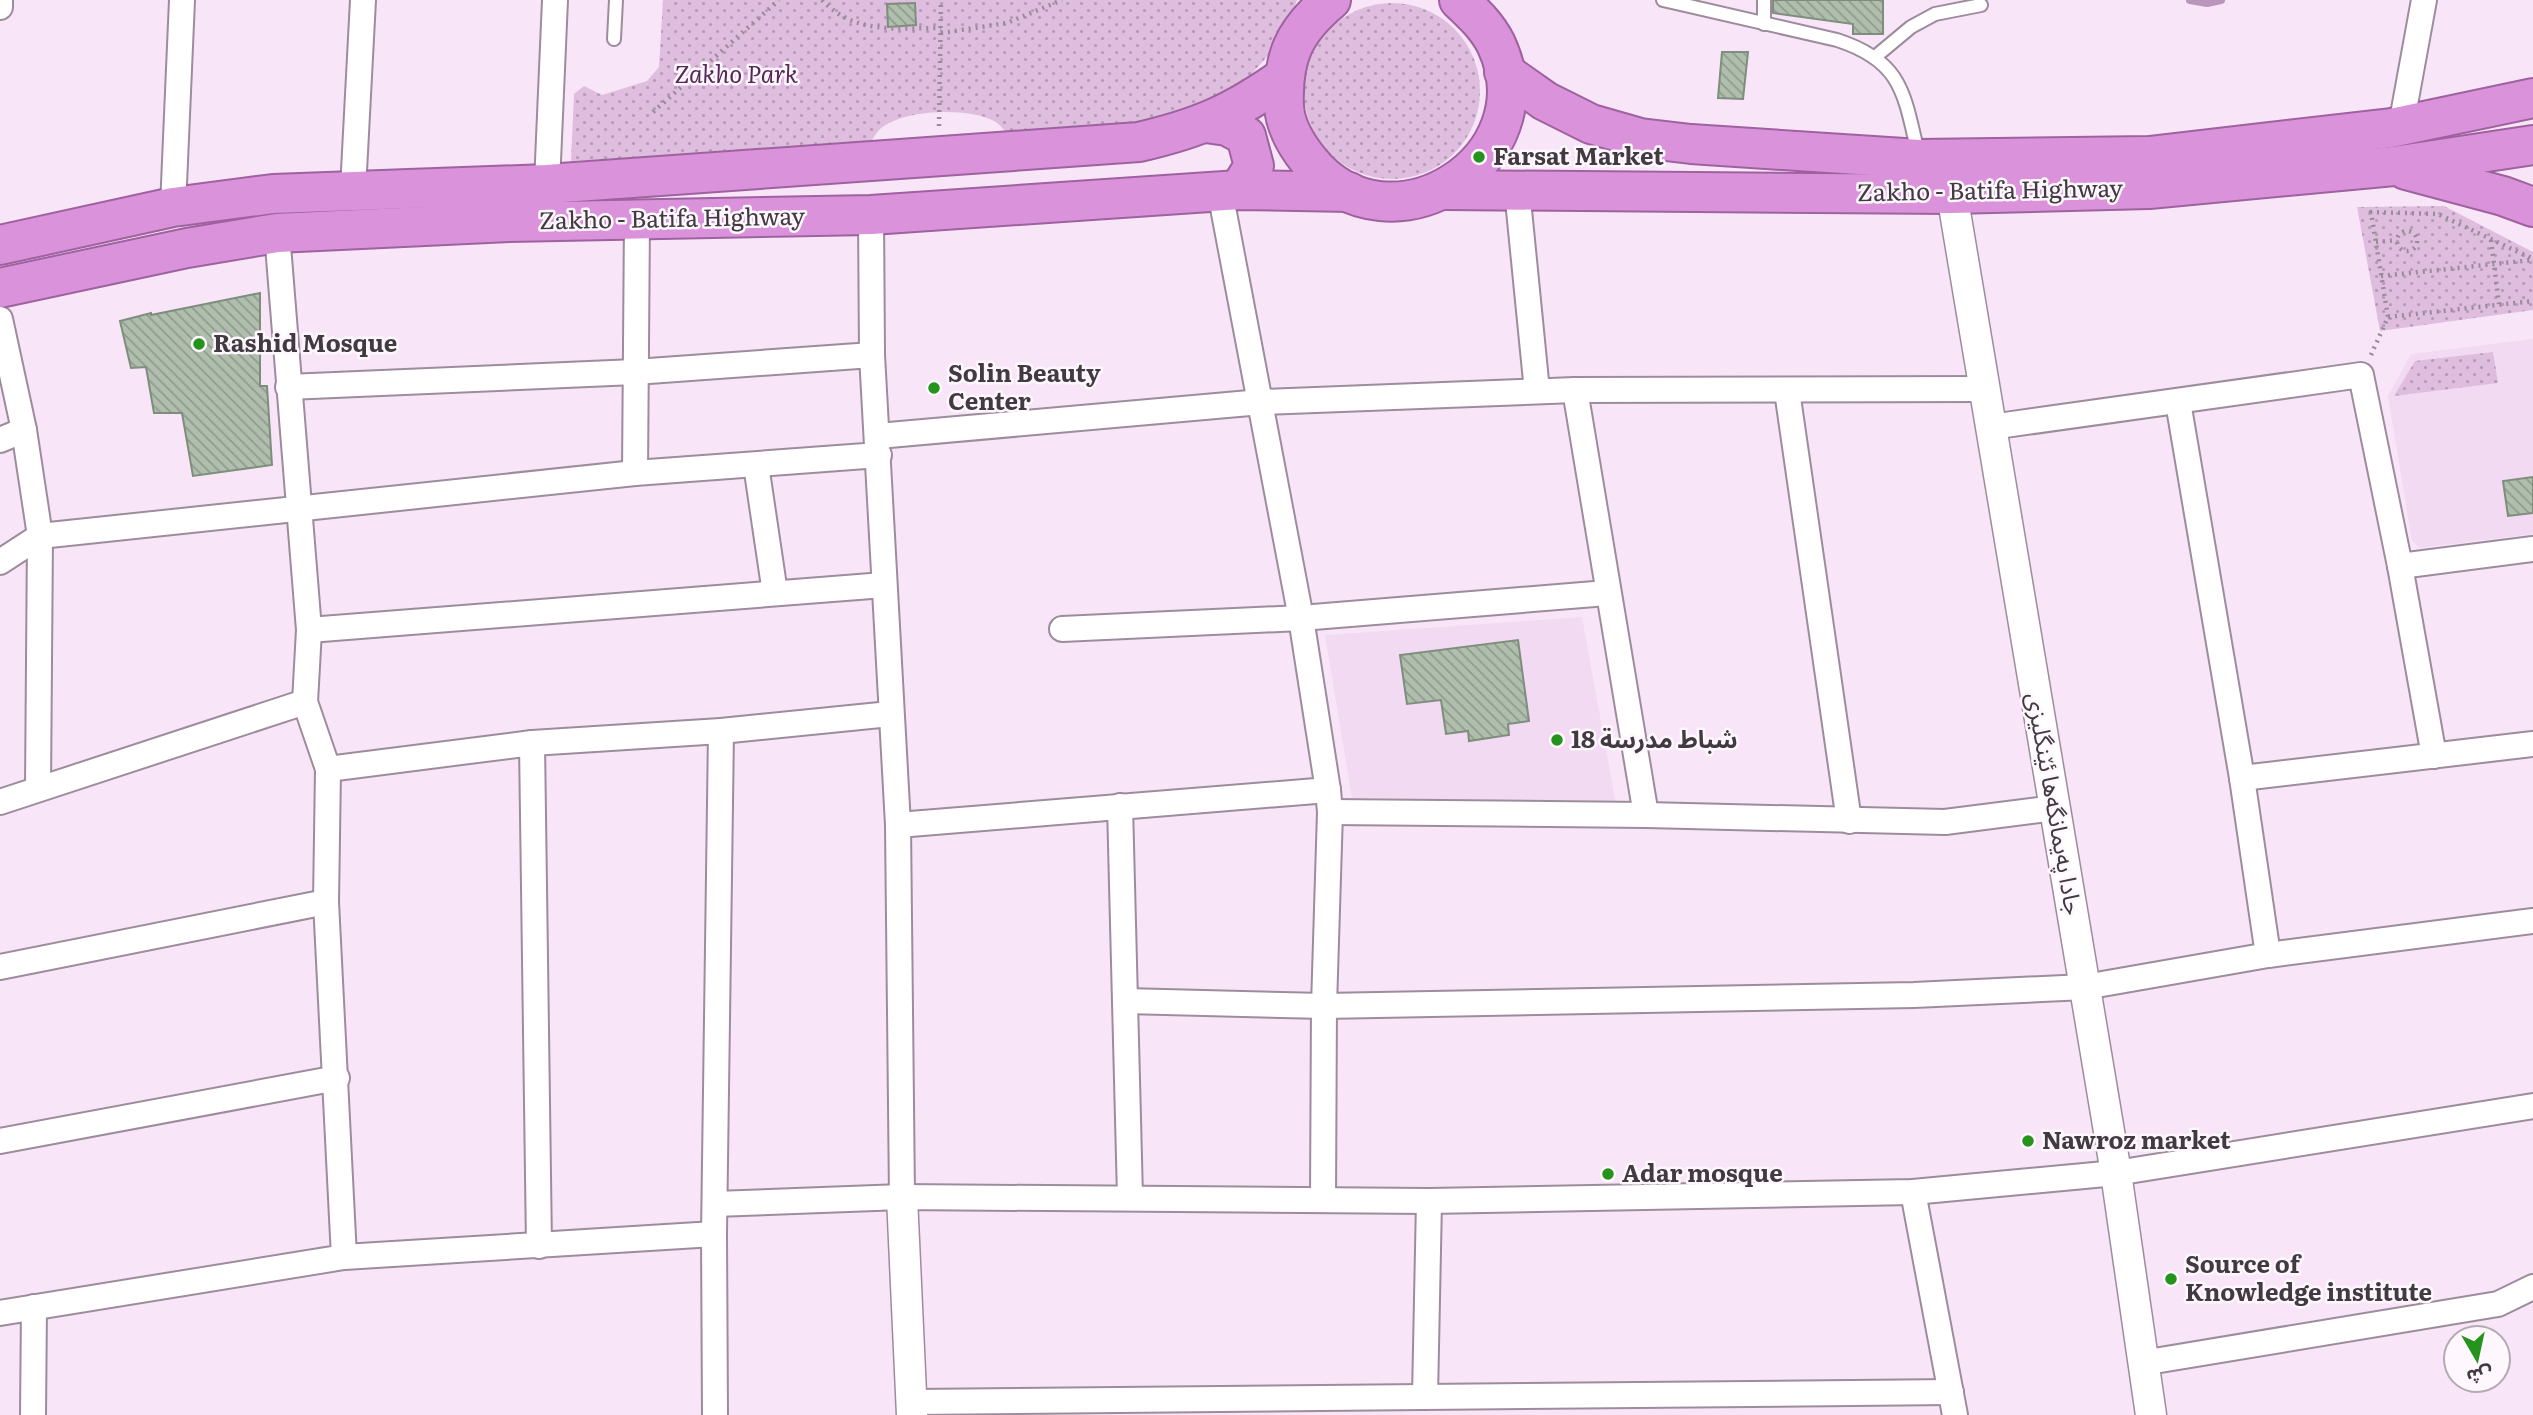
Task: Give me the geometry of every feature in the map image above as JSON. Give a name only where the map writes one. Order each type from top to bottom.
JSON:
[{"type":"highway","points":[[1331,0],[1311,17],[1292,46],[1283,79],[1284,113],[1297,146],[1319,173],[1349,192],[1381,201],[1414,200],[1445,190],[1474,167],[1487,152],[1499,128],[1505,100],[1504,72],[1496,45],[1481,21],[1459,0]]},
{"type":"highway","name":"Zakho - Batifa Highway","points":[[1504,72],[1545,101],[1591,124],[1640,138],[1691,144],[1919,159],[2149,156],[2401,126],[2533,98]]},
{"type":"highway","name":"Zakho - Batifa Highway","points":[[0,246],[173,207],[273,194],[547,184],[1139,142],[1206,123],[1251,100],[1283,79]]},
{"type":"highway","points":[[1206,123],[1227,126],[1246,136],[1254,166],[1230,191]]},
{"type":"highway","name":"Zakho - Batifa Highway","points":[[1445,190],[1952,194],[2149,189],[2394,166],[2533,145]]},
{"type":"highway","points":[[2394,166],[2533,207]]},
{"type":"highway","name":"Zakho - Batifa Highway","points":[[0,288],[187,248],[277,233],[509,222],[872,215],[1230,191],[1349,192]]},
{"type":"street","points":[[0,0],[0,7]]},
{"type":"street","points":[[173,207],[182,0]]},
{"type":"street","points":[[353,190],[363,0]]},
{"type":"street","points":[[547,184],[555,0]]},
{"type":"street","points":[[2401,126],[2424,0]]},
{"type":"street","points":[[1517,190],[1537,391]]},
{"type":"street","points":[[1230,191],[1261,402],[1301,618],[1329,801],[1323,1199]]},
{"type":"street","name":"جادا په‌يمانگه‌ها ئێنگليزى","points":[[1952,194],[2116,1173],[2151,1415]]},
{"type":"street","points":[[872,215],[872,355],[898,825],[902,1197],[913,1409],[1337,1406],[1424,1397],[1511,1406],[1953,1403],[1913,1192]]},
{"type":"street","points":[[635,473],[637,219]]},
{"type":"street","points":[[277,233],[309,630],[305,702],[328,769],[327,902],[344,1257]]},
{"type":"street","points":[[0,319],[24,430],[40,536],[38,788]]},
{"type":"street","points":[[288,387],[635,372],[872,355]]},
{"type":"street","points":[[1991,427],[2361,375],[2400,565],[2434,756]]},
{"type":"street","points":[[0,562],[40,536],[635,473],[756,465],[878,446],[1261,402],[1576,390],[1984,389]]},
{"type":"street","points":[[1576,390],[1607,593],[1646,815]]},
{"type":"street","points":[[1787,391],[1849,821]]},
{"type":"street","points":[[2178,402],[2242,778],[2267,955]]},
{"type":"street","points":[[0,440],[24,430]]},
{"type":"street","points":[[756,465],[775,593]]},
{"type":"street","points":[[2400,565],[2533,549]]},
{"type":"street","points":[[309,630],[884,585]]},
{"type":"street","points":[[1062,629],[1301,618],[1607,593]]},
{"type":"street","points":[[0,802],[305,702]]},
{"type":"street","points":[[328,769],[532,743],[721,731],[890,714]]},
{"type":"street","points":[[715,1415],[714,1234],[721,731]]},
{"type":"street","points":[[532,743],[540,1246]]},
{"type":"street","points":[[2242,778],[2533,744]]},
{"type":"street","points":[[898,825],[1120,806],[1329,801],[1646,815],[1945,822],[2055,807]]},
{"type":"street","points":[[1120,806],[1130,1197]]},
{"type":"street","points":[[0,967],[327,902]]},
{"type":"street","points":[[1125,1001],[1324,1006],[1900,996],[2085,987],[2267,955],[2533,921]]},
{"type":"street","points":[[0,1141],[337,1078]]},
{"type":"street","points":[[715,1204],[902,1197],[1429,1200],[1913,1192],[2116,1173],[2533,1105]]},
{"type":"street","points":[[1424,1397],[1429,1200]]},
{"type":"street","points":[[0,1313],[344,1257],[714,1234]]},
{"type":"street","points":[[2142,1363],[2498,1304],[2533,1287]]},
{"type":"street","points":[[33,1415],[34,1307]]},
{"type":"lane","points":[[614,39],[616,0]]},
{"type":"lane","points":[[1663,0],[1837,40],[1875,57],[1891,72],[1903,91],[1919,159]]},
{"type":"lane","points":[[1764,0],[1764,24]]},
{"type":"lane","points":[[1875,57],[1911,27],[1935,14],[1981,5]]},
{"type":"path","points":[[653,111],[779,0]]},
{"type":"path","points":[[822,0],[845,19],[869,28],[941,31],[1007,23],[1062,0]]},
{"type":"path","points":[[939,155],[941,0]]},
{"type":"path","points":[[2361,375],[2388,317],[2371,212],[2438,214],[2533,260]]},
{"type":"path","points":[[2406,230],[2417,235],[2417,244],[2407,251],[2401,250],[2397,240],[2397,235],[2406,230]]},
{"type":"path","points":[[2491,239],[2499,305]]},
{"type":"path","points":[[2376,242],[2397,240]]},
{"type":"path","points":[[2381,276],[2533,260]]},
{"type":"path","points":[[2388,317],[2533,301]]},
{"type":"shaded area","points":[[2533,339],[2533,534],[2420,548],[2412,541],[2388,396],[2411,354]]},
{"type":"shaded area","points":[[1582,617],[1616,804],[1352,798],[1325,635]]},
{"type":"green space","name":"Zakho Park","points":[[663,0],[1297,0],[1284,38],[1239,88],[1172,120],[1010,137],[996,122],[983,117],[936,112],[890,122],[880,129],[870,143],[571,161],[574,94],[584,86],[602,95],[647,81],[659,67]]},
{"type":"green space","points":[[1392,3],[1426,10],[1454,29],[1473,57],[1480,91],[1473,125],[1454,153],[1426,172],[1392,179],[1358,172],[1330,153],[1311,125],[1304,91],[1311,57],[1330,29],[1358,10]]},
{"type":"green space","points":[[2444,206],[2533,252],[2533,310],[2380,331],[2357,207]]},
{"type":"green space","points":[[2493,352],[2498,383],[2394,396],[2415,361]]},
{"type":"building","points":[[1773,0],[1883,0],[1883,34],[1853,34],[1853,24],[1773,13]]},
{"type":"building","points":[[915,3],[916,25],[888,27],[887,4]]},
{"type":"building","points":[[1722,52],[1748,52],[1743,99],[1718,98]]},
{"type":"building","points":[[260,293],[260,386],[267,386],[272,465],[193,476],[182,413],[154,413],[146,367],[131,368],[120,321]]},
{"type":"building","points":[[2533,477],[2533,513],[2508,516],[2503,481]]},
{"type":"building","points":[[1518,640],[1529,721],[1508,724],[1509,735],[1469,741],[1468,731],[1446,734],[1441,700],[1407,704],[1400,655]]},
{"type":"waterway","points":[[2190,0],[2207,3],[2221,0]]},
{"type":"place","name":"Farsat Market","points":[[1479,157]]},
{"type":"place","name":"Rashid Mosque","points":[[199,344]]},
{"type":"place","name":"Solin Beauty Center","points":[[934,388]]},
{"type":"place","name":"18 شباط مدرسة","points":[[1557,740]]},
{"type":"place","name":"Nawroz market","points":[[2028,1141]]},
{"type":"place","name":"Adar mosque","points":[[1608,1174]]},
{"type":"place","name":"Source of Knowledge institute","points":[[2171,1279]]}]
